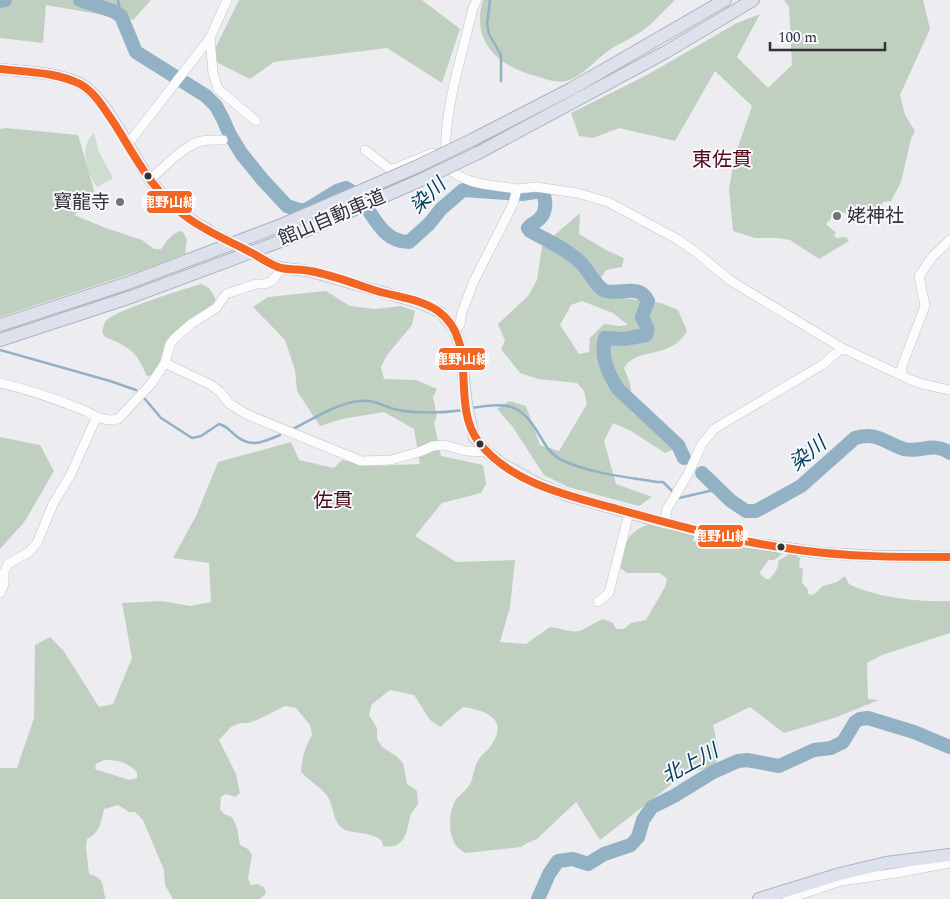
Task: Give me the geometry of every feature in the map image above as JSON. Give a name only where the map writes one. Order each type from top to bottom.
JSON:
[{"type":"highway","name":"館山自動車道","points":[[0,325],[128,283],[284,224],[416,167],[570,89],[725,0]]},
{"type":"highway","name":"館山自動車道","points":[[0,340],[131,297],[289,238],[422,180],[478,153],[664,53],[753,0]]},
{"type":"highway","points":[[759,899],[840,874],[886,863],[950,855]]},
{"type":"main road","points":[[0,69],[59,76],[78,82],[91,91],[128,144],[150,180],[174,207],[208,230]]},
{"type":"main road","points":[[279,267],[308,271],[417,302],[440,312],[455,330],[460,346],[466,406],[474,437],[501,464],[539,484],[568,496],[736,541],[821,553],[950,557]]},
{"type":"street","points":[[128,144],[210,38],[227,0]]},
{"type":"street","points":[[477,0],[473,8],[447,117],[444,148],[446,167],[462,179],[516,193],[536,187],[577,193],[608,202],[677,239],[731,281],[842,348],[882,368],[922,384],[950,390]]},
{"type":"street","points":[[210,38],[213,73],[218,89],[256,121]]},
{"type":"street","points":[[150,180],[197,142],[222,140]]},
{"type":"street","points":[[365,150],[390,170],[444,148]]},
{"type":"street","points":[[455,330],[460,324],[462,312],[474,281],[516,193]]},
{"type":"street","points":[[901,375],[902,366],[925,306],[920,287],[920,276],[934,256],[950,240]]},
{"type":"street","points":[[0,383],[16,386],[80,408],[96,418],[118,419],[151,384],[165,363],[170,344],[175,338],[191,324],[216,308],[226,294],[256,284],[272,282],[279,267]]},
{"type":"street","points":[[665,523],[667,508],[692,467],[702,444],[714,428],[822,365],[842,348]]},
{"type":"street","points":[[165,363],[211,385],[230,404],[246,414],[361,461],[391,460],[433,446],[444,445],[466,451],[487,452]]},
{"type":"street","points":[[0,593],[4,584],[4,572],[8,564],[29,552],[37,543],[53,504],[70,476],[96,418]]},
{"type":"street","points":[[598,602],[610,593],[629,513]]},
{"type":"street","points":[[786,899],[841,881],[950,863]]},
{"type":"green space","points":[[0,0],[151,0],[133,20],[46,5],[43,43],[0,38]]},
{"type":"green space","points":[[239,0],[422,0],[460,29],[442,83],[387,48],[274,62],[250,79],[210,59]]},
{"type":"green space","points":[[483,0],[675,0],[642,31],[607,51],[571,80],[558,81],[523,72],[510,66],[491,50],[484,40],[481,28],[480,15]]},
{"type":"green space","points":[[784,0],[923,0],[930,29],[900,95],[905,115],[915,131],[911,139],[901,182],[891,201],[883,202],[875,219],[840,212],[833,216],[826,224],[836,233],[834,235],[836,238],[846,237],[849,241],[819,259],[790,240],[755,238],[733,231],[729,189],[734,159],[752,106],[715,71],[675,141],[619,128],[593,138],[579,136],[571,113],[647,75],[737,23],[760,14],[737,57],[768,88],[792,65],[789,7]]},
{"type":"green space","points":[[0,129],[78,135],[96,197],[74,215],[142,240],[154,249],[161,249],[173,235],[182,231],[187,239],[185,254],[0,317]]},
{"type":"green space","points":[[94,133],[99,152],[113,178],[97,187],[87,167],[85,153],[86,145]]},
{"type":"green space","points":[[580,213],[579,234],[624,258],[622,267],[606,270],[594,289],[601,295],[661,303],[678,310],[687,331],[672,346],[637,357],[624,368],[630,383],[633,414],[659,421],[686,444],[665,453],[631,431],[613,423],[604,441],[616,484],[652,497],[639,506],[568,487],[544,475],[512,426],[497,409],[509,401],[526,406],[540,445],[559,451],[587,404],[584,391],[577,383],[538,379],[520,373],[501,349],[505,341],[498,324],[528,296],[537,280],[542,246]],"holes":[[[582,301],[613,313],[628,325],[604,324],[590,338],[589,352],[579,354],[560,325],[571,305]]]},
{"type":"green space","points":[[201,284],[205,285],[214,295],[218,306],[175,332],[167,340],[153,375],[147,376],[134,353],[105,337],[102,332],[106,321],[122,311]]},
{"type":"green space","points":[[326,291],[350,306],[375,309],[401,306],[415,311],[412,325],[387,355],[381,367],[384,379],[416,380],[437,389],[433,397],[437,416],[434,423],[441,456],[483,465],[486,484],[481,493],[442,503],[415,536],[456,562],[515,560],[510,607],[500,642],[526,644],[550,627],[580,631],[603,619],[613,623],[616,629],[624,629],[631,623],[646,620],[665,587],[667,579],[660,573],[627,573],[620,568],[628,539],[638,529],[652,524],[735,547],[780,551],[781,555],[774,560],[769,560],[759,573],[766,579],[770,579],[775,573],[778,561],[791,553],[800,558],[799,567],[803,569],[802,583],[808,590],[808,594],[813,595],[823,586],[837,582],[845,576],[849,584],[872,593],[912,600],[950,601],[950,633],[882,655],[867,663],[868,699],[879,700],[834,718],[784,733],[750,707],[713,725],[720,758],[712,767],[686,773],[600,840],[576,802],[537,839],[521,847],[465,853],[456,845],[452,838],[450,828],[451,811],[455,801],[470,784],[477,762],[491,746],[497,735],[498,728],[496,722],[486,713],[463,707],[440,727],[430,720],[414,695],[390,690],[372,704],[369,715],[377,728],[377,739],[382,747],[403,763],[407,784],[417,791],[418,804],[411,814],[401,842],[397,845],[383,846],[382,841],[372,835],[342,828],[337,822],[329,799],[320,788],[301,772],[304,753],[312,735],[310,725],[296,708],[285,706],[257,720],[240,723],[231,727],[219,740],[236,774],[240,793],[235,797],[226,794],[221,797],[220,809],[224,814],[232,817],[237,828],[240,845],[248,849],[252,855],[248,878],[251,885],[257,884],[264,887],[266,893],[260,899],[173,899],[165,885],[164,870],[143,820],[135,812],[129,812],[118,805],[104,809],[101,823],[95,833],[87,839],[89,874],[99,878],[106,899],[0,899],[0,768],[17,768],[34,718],[35,645],[50,637],[63,650],[99,707],[113,704],[132,658],[122,603],[162,601],[190,606],[211,602],[209,563],[173,558],[196,516],[218,462],[291,442],[299,460],[334,468],[342,460],[370,466],[420,464],[414,429],[384,412],[342,419],[320,426],[297,391],[295,370],[285,340],[253,307],[268,297]],"holes":[[[104,760],[118,761],[130,766],[137,772],[137,778],[129,780],[95,769],[96,764]]]},
{"type":"green space","points":[[0,437],[40,445],[54,471],[25,521],[0,549]]},
{"type":"waterway","name":"染川","points":[[0,1],[5,0]]},
{"type":"waterway","name":"染川","points":[[80,0],[113,11],[121,16],[136,52],[206,96],[216,106],[241,153],[287,206],[306,210],[337,191],[346,188],[359,197],[385,233],[392,238],[409,242],[429,224],[441,209],[463,190],[522,194],[542,191],[545,199],[543,215],[528,228],[530,231],[575,257],[596,283],[606,291],[640,292],[648,301],[642,317],[647,328],[646,335],[624,339],[605,338],[604,358],[608,371],[618,389],[678,445],[684,458]]},
{"type":"waterway","points":[[118,0],[121,16]]},
{"type":"waterway","points":[[490,0],[487,24],[489,34],[501,55],[501,81]]},
{"type":"waterway","points":[[0,350],[136,390]]},
{"type":"waterway","points":[[145,399],[161,418],[192,438],[201,436],[219,424],[228,428],[246,442],[263,442],[280,435]]},
{"type":"waterway","points":[[293,429],[334,408],[351,402],[373,402],[410,412],[463,410]]},
{"type":"waterway","points":[[471,408],[497,405],[515,408],[529,420],[552,453],[560,459],[587,469],[663,482],[679,498],[718,489]]},
{"type":"waterway","name":"染川","points":[[702,473],[731,501],[746,511],[756,511],[801,486],[855,438],[869,436],[904,449],[938,448],[950,453]]},
{"type":"waterway","name":"北上川","points":[[538,899],[549,874],[558,861],[573,859],[588,864],[604,854],[631,845],[638,837],[643,820],[652,807],[713,772],[738,761],[747,760],[779,766],[814,750],[831,748],[843,742],[855,722],[868,718],[914,732],[950,747]]},
{"type":"tunnel","points":[[208,230],[276,266]]},
{"type":"transit line","name":"鹿野山線","points":[[0,69],[61,77],[85,87],[103,107],[153,184],[173,206],[208,231],[277,267],[307,270],[327,275],[417,301],[438,311],[451,324],[458,339],[462,355],[466,409],[470,426],[478,441],[491,455],[506,468],[523,478],[579,499],[753,543],[837,554],[893,557],[950,557]]},
{"type":"place","name":"寳龍寺","points":[[120,202]]},
{"type":"place","name":"姥神社","points":[[837,216]]},
{"type":"district","name":"東佐貫","points":[[722,160]]},
{"type":"district","name":"佐貫","points":[[333,501]]}]
